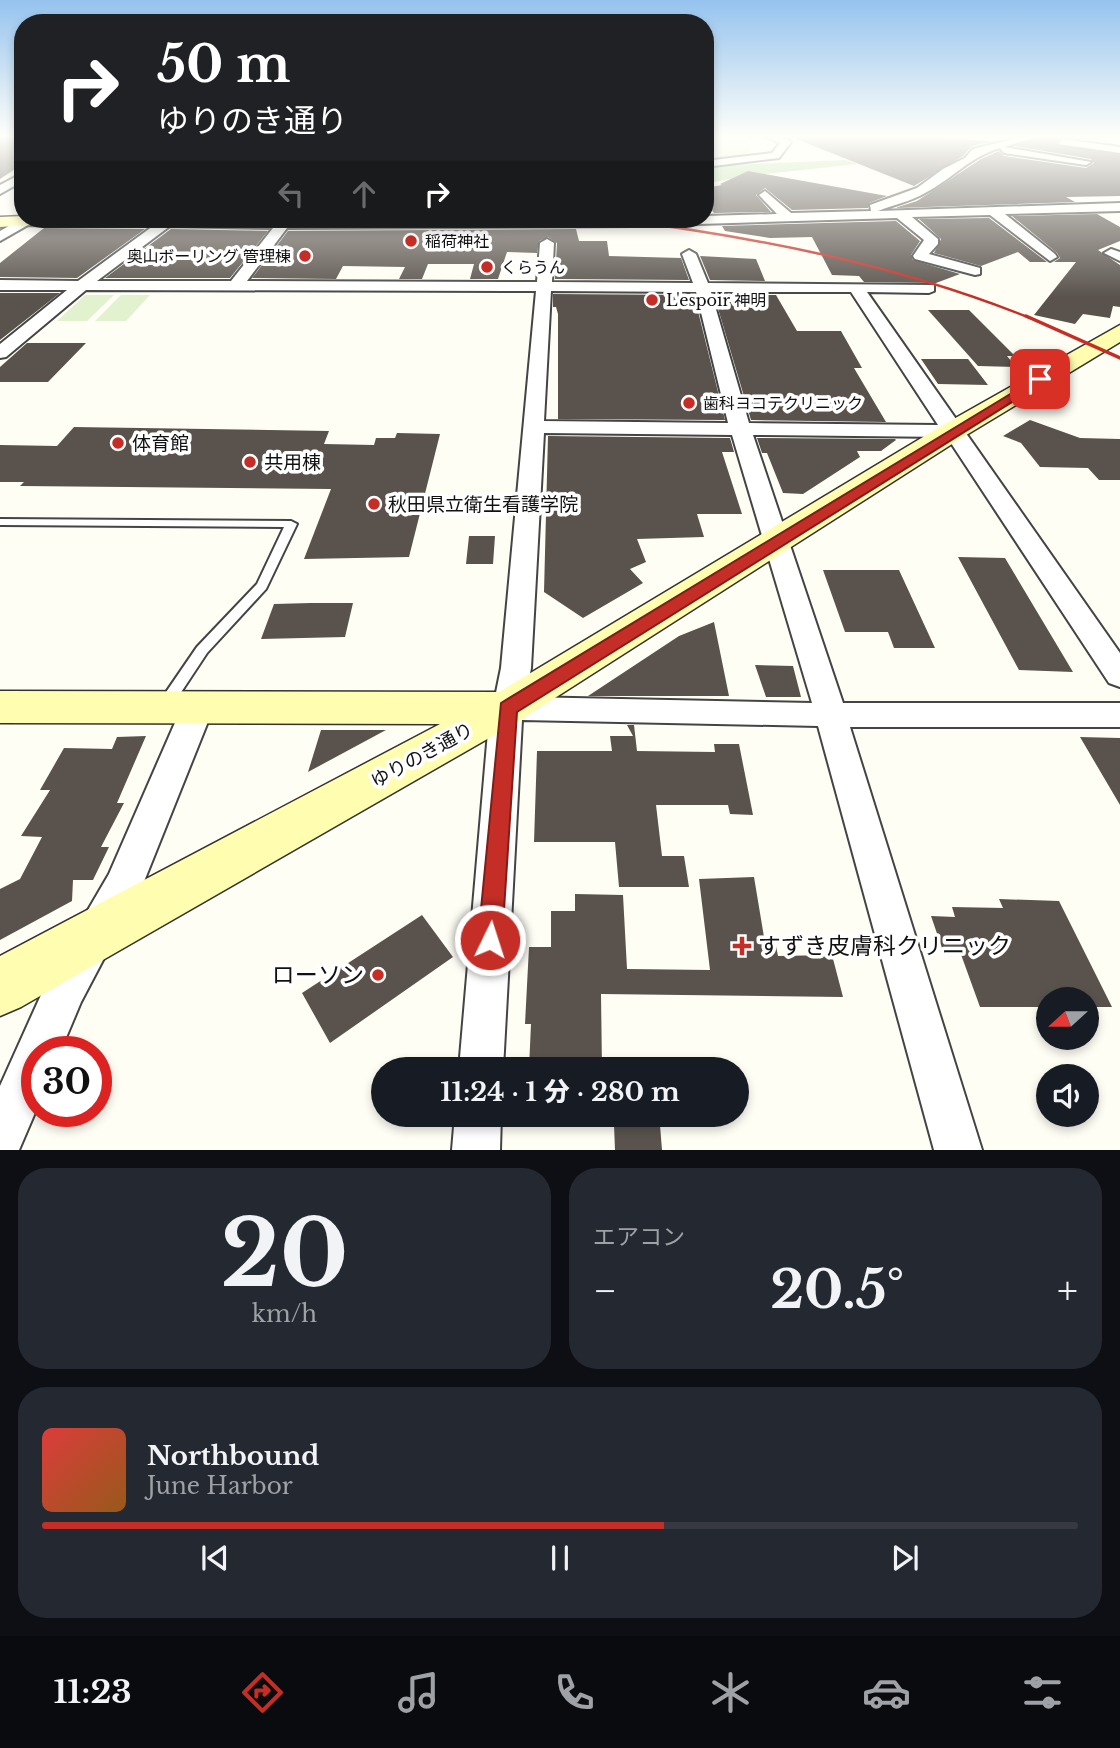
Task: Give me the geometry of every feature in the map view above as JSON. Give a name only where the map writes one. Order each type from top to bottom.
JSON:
[{"type":"street","points":[[850,216],[923,190]]},
{"type":"street","points":[[765,195],[788,218]]},
{"type":"street","points":[[714,219],[1120,207]]},
{"type":"street","points":[[993,211],[1050,257]]},
{"type":"street","points":[[900,214],[931,239],[931,244],[916,261],[975,271]]},
{"type":"street","points":[[0,353],[152,228]]},
{"type":"street","points":[[235,286],[282,228]]},
{"type":"street","points":[[482,1057],[508,708],[516,668],[546,286],[547,243]]},
{"type":"street","points":[[689,254],[702,287],[740,428],[775,543],[831,715],[958,1150]]},
{"type":"street","points":[[0,285],[929,288]]},
{"type":"street","points":[[856,288],[1120,676]]},
{"type":"street","name":"ゆりのき通り","points":[[0,987],[508,708],[953,431],[1120,332]]},
{"type":"street","points":[[534,427],[953,431]]},
{"type":"street","points":[[0,707],[508,708],[831,715],[1120,715]]},
{"type":"street","points":[[44,1036],[65,989],[124,884],[180,708]]},
{"type":"street","points":[[0,1139],[21,1090]]},
{"type":"street","points":[[476,1150],[477,1127]]},
{"type":"lane","points":[[0,522],[291,524],[262,586],[202,650],[180,708]]},
{"type":"green space","points":[[85,295],[114,295],[87,321],[57,321]]},
{"type":"green space","points":[[121,295],[150,295],[126,321],[95,321]]},
{"type":"building","points":[[714,190],[763,190],[756,195],[771,212],[714,213]]},
{"type":"building","points":[[767,190],[852,190],[887,196],[869,203],[868,208],[792,210]]},
{"type":"building","points":[[934,190],[1120,190],[1120,196],[1066,197],[1075,202],[895,208],[917,201]]},
{"type":"building","points":[[1097,214],[1120,227],[1120,241],[1098,250],[1120,265],[1120,307],[1113,306],[1110,318],[1083,314],[1075,324],[1034,315],[1076,262],[1054,262],[1060,258],[1057,253],[1012,216]]},
{"type":"building","points":[[989,218],[1047,262],[1030,262],[1018,252],[981,266],[934,253],[941,239],[919,219]]},
{"type":"building","points":[[896,221],[920,241],[911,255],[913,260],[960,274],[936,283],[864,282],[859,276],[832,275],[812,237],[770,238],[725,231],[722,226]]},
{"type":"building","points":[[44,228],[145,229],[77,278],[0,277],[0,263]]},
{"type":"building","points":[[171,229],[268,231],[230,278],[105,278]]},
{"type":"building","points":[[576,229],[579,241],[607,241],[609,256],[681,258],[689,280],[555,279],[557,243],[548,237],[539,241],[537,253],[507,252],[498,279],[470,279],[474,264],[428,264],[422,279],[399,279],[405,267],[343,266],[336,279],[252,278],[288,231]]},
{"type":"building","points":[[700,256],[756,259],[765,281],[710,280]]},
{"type":"building","points":[[0,293],[60,293],[0,340]]},
{"type":"building","points":[[553,294],[694,295],[725,420],[558,419],[558,314],[556,307],[553,307]]},
{"type":"building","points":[[714,295],[776,295],[797,331],[841,331],[862,368],[854,368],[886,422],[751,420]]},
{"type":"building","points":[[928,310],[969,310],[1015,356],[1007,356],[1016,367],[978,366]]},
{"type":"building","points":[[27,343],[86,343],[48,382],[0,382],[0,367]]},
{"type":"building","points":[[921,359],[968,359],[988,385],[938,384]]},
{"type":"building","points":[[1030,420],[1080,438],[1120,439],[1120,480],[1099,480],[1088,468],[1040,467],[1021,443],[1003,436]]},
{"type":"building","points":[[74,427],[329,431],[324,444],[374,445],[376,438],[395,438],[397,433],[440,434],[409,557],[304,559],[331,489],[20,486],[24,482],[0,482],[0,445],[57,446]]},
{"type":"building","points":[[548,436],[730,438],[734,452],[722,452],[742,514],[697,514],[704,537],[637,539],[646,562],[630,569],[643,583],[583,618],[544,592]]},
{"type":"building","points":[[757,438],[896,440],[881,451],[857,451],[860,457],[803,494],[783,493],[767,453],[762,453]]},
{"type":"building","points":[[469,536],[495,536],[493,564],[466,564]]},
{"type":"building","points":[[958,557],[1005,558],[1073,672],[1019,670]]},
{"type":"building","points":[[823,570],[899,570],[935,648],[894,648],[888,632],[845,632]]},
{"type":"building","points":[[353,603],[345,637],[261,639],[274,604]]},
{"type":"building","points":[[714,622],[729,696],[588,696],[679,636]]},
{"type":"building","points":[[755,665],[793,666],[801,697],[766,697]]},
{"type":"building","points":[[627,725],[634,725],[637,751],[715,752],[714,744],[739,744],[753,815],[730,814],[728,805],[656,805],[662,856],[684,856],[689,887],[619,887],[615,842],[534,842],[537,751],[612,751],[610,736],[633,736]]},
{"type":"building","points":[[321,730],[386,730],[308,772]]},
{"type":"building","points":[[146,736],[117,803],[124,803],[101,847],[109,847],[93,880],[73,880],[72,901],[0,940],[0,889],[20,879],[42,837],[21,836],[50,790],[40,790],[64,748],[112,749],[117,737]]},
{"type":"building","points":[[1080,737],[1120,738],[1120,805]]},
{"type":"building","points":[[754,877],[764,937],[774,936],[778,956],[832,955],[843,997],[601,994],[602,1057],[530,1057],[531,1024],[525,1024],[529,947],[551,947],[551,911],[575,911],[575,894],[623,895],[627,969],[710,970],[699,879]]},
{"type":"building","points":[[999,899],[1059,901],[1112,1007],[1099,1007],[1099,987],[1036,987],[1036,1007],[980,1007],[959,949],[942,948],[931,916],[955,917],[952,907],[1003,908]]},
{"type":"building","name":"ローソン","points":[[422,915],[453,957],[330,1043],[302,993]]},
{"type":"building","points":[[614,1127],[660,1127],[662,1150],[615,1150]]},
{"type":"railway","points":[[680,228],[772,244],[877,268],[928,282],[1030,318]]},
{"type":"railway","points":[[1026,316],[1120,358]]},
{"type":"place","name":"稲荷神社","points":[[411,241]]},
{"type":"place","name":"奥山ボーリング 管理棟","points":[[305,256]]},
{"type":"place","name":"くらうん","points":[[487,267]]},
{"type":"place","name":"L'espoir 神明","points":[[652,300]]},
{"type":"place","name":"歯科ヨコテクリニック","points":[[689,403]]},
{"type":"place","name":"体育館","points":[[118,443]]},
{"type":"place","name":"共用棟","points":[[250,462]]},
{"type":"place","name":"秋田県立衛生看護学院","points":[[374,504]]},
{"type":"place","name":"すずき皮膚科クリニック","points":[[742,946]]},
{"type":"place","name":"ローソン","points":[[378,975]]},
{"type":"route","points":[[490,940],[508,708],[1040,379]]}]
